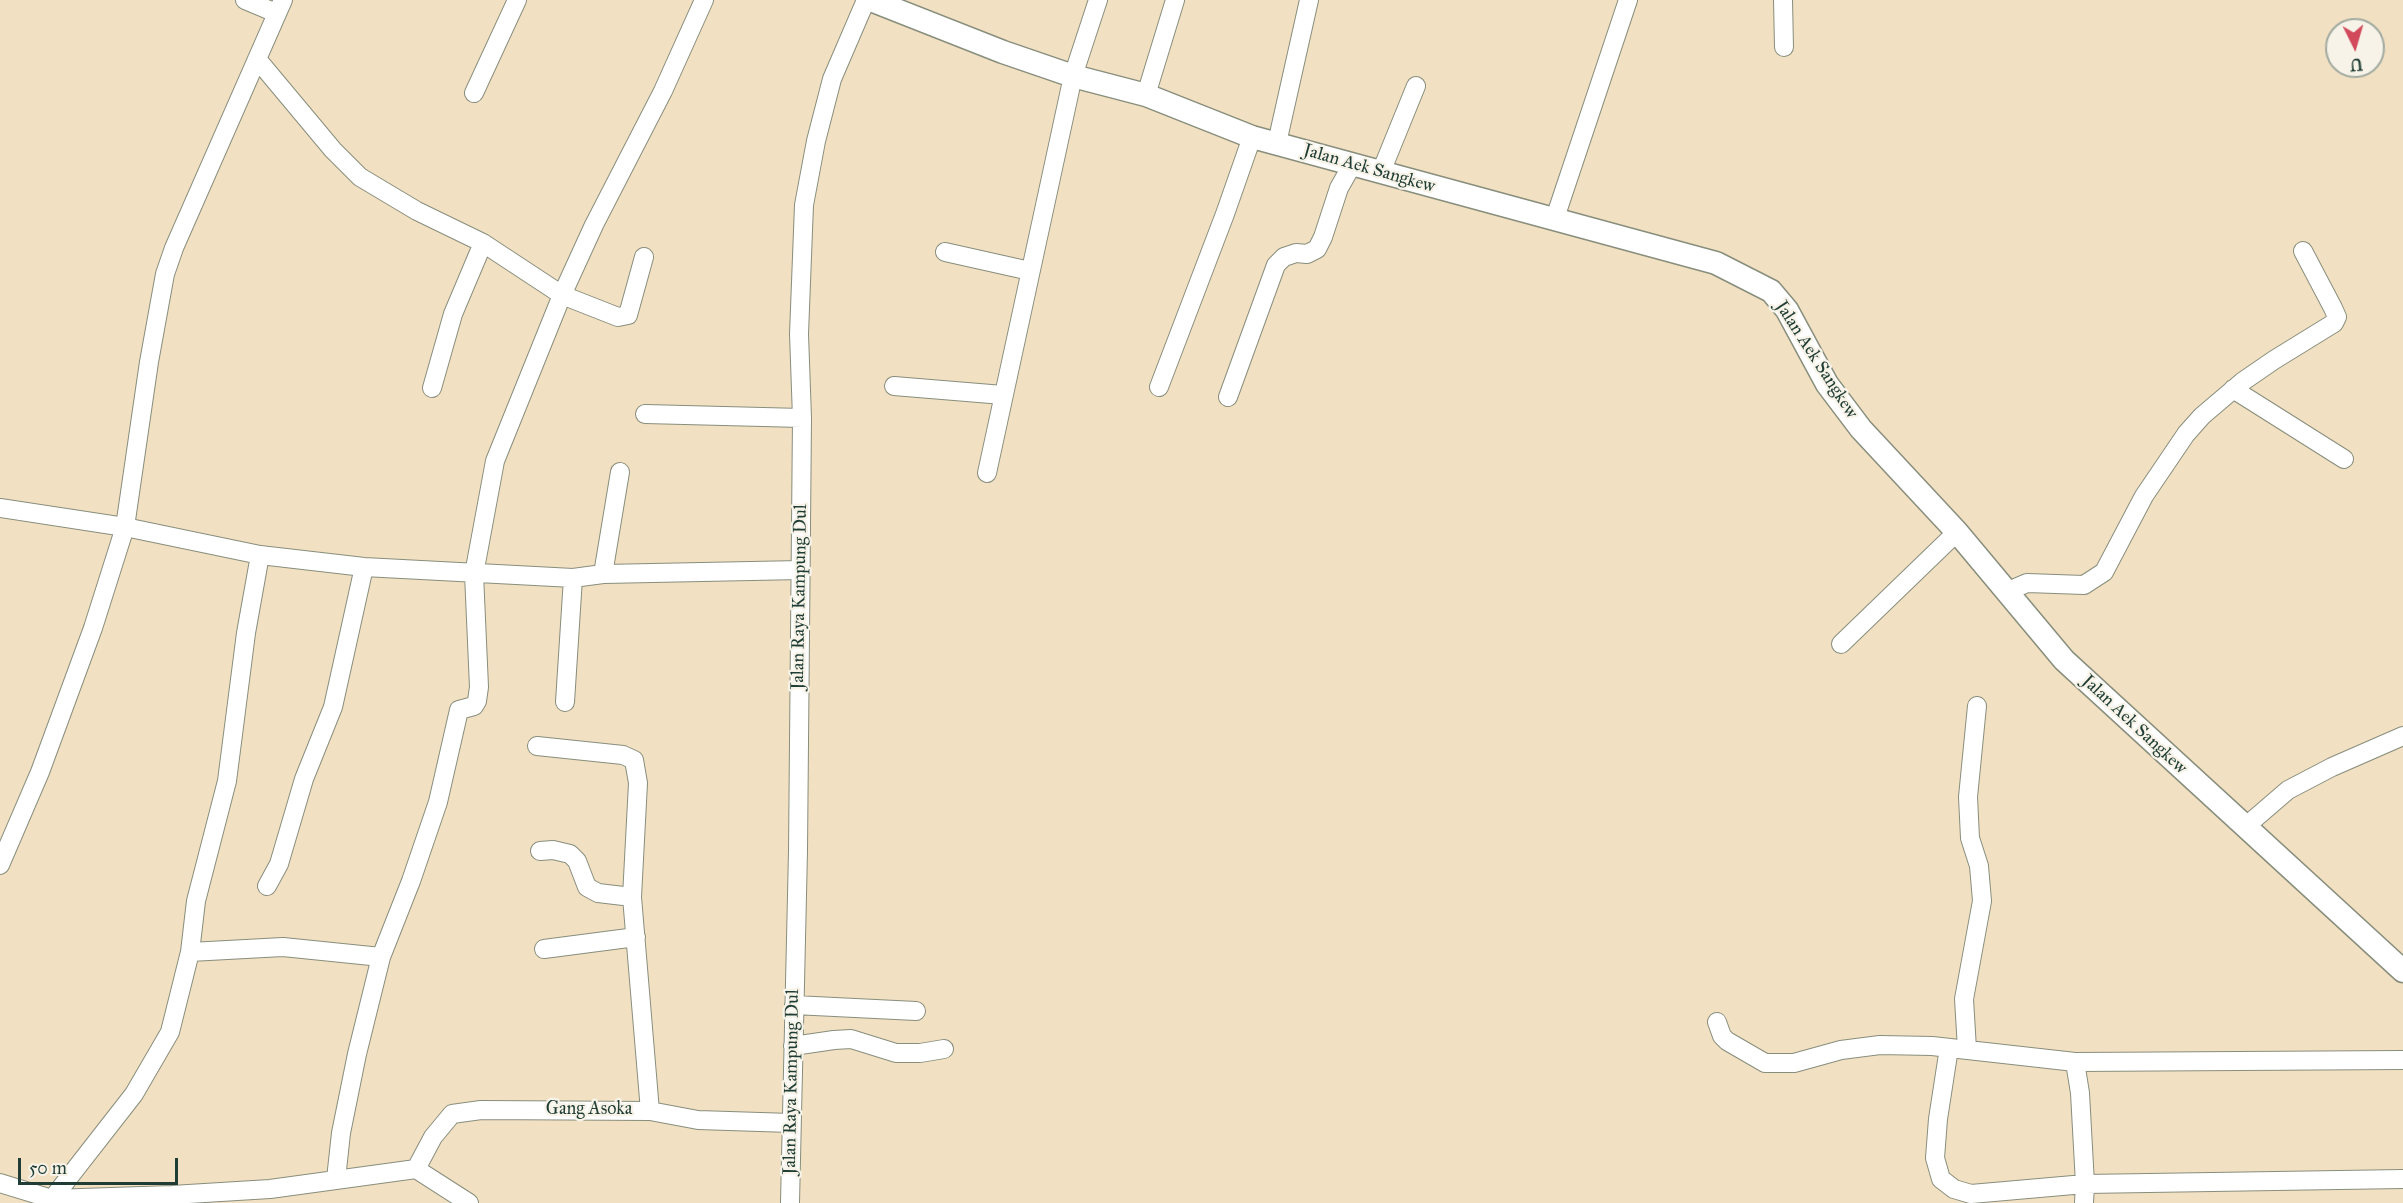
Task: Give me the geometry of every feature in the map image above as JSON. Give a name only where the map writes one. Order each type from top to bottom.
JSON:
[{"type":"street","points":[[0,866],[40,772],[93,628],[125,527],[149,362],[165,274],[174,248],[280,7],[245,0]]},
{"type":"street","points":[[474,93],[517,0]]},
{"type":"street","points":[[336,1179],[341,1133],[381,957],[411,881],[438,802],[459,710],[474,706],[477,701],[479,687],[474,574],[495,462],[562,295],[594,225],[663,91],[704,0]]},
{"type":"street","name":"Jalan Raya Kampung Dul","points":[[790,1203],[801,570],[800,334],[804,205],[816,141],[832,79],[866,0]]},
{"type":"street","name":"Jalan Aek Sangkew","points":[[871,0],[1003,52],[1073,76],[1146,95],[1252,137],[1716,263],[1771,291],[1787,310],[1827,384],[1861,429],[1958,532],[2064,660],[2403,971]]},
{"type":"street","points":[[987,473],[1073,76],[1098,0]]},
{"type":"street","points":[[1146,95],[1174,0]]},
{"type":"street","points":[[1277,143],[1309,0]]},
{"type":"street","points":[[1555,218],[1628,0]]},
{"type":"street","points":[[1783,0],[1784,47]]},
{"type":"street","points":[[257,59],[333,150],[360,177],[417,211],[483,243],[562,295],[618,317],[624,317],[628,315],[644,257]]},
{"type":"street","points":[[1381,172],[1416,86]]},
{"type":"street","points":[[1159,387],[1252,137]]},
{"type":"street","points":[[1228,397],[1276,265],[1284,257],[1296,253],[1307,254],[1317,249],[1339,188],[1352,165]]},
{"type":"street","points":[[432,388],[453,314],[483,243]]},
{"type":"street","points":[[2006,592],[2027,583],[2084,585],[2104,572],[2144,496],[2186,434],[2202,416],[2274,360],[2334,323],[2337,317],[2333,308],[2302,251]]},
{"type":"street","points":[[945,252],[1030,271]]},
{"type":"street","points":[[894,386],[1003,395]]},
{"type":"street","points":[[2234,389],[2344,459]]},
{"type":"street","points":[[645,414],[802,418]]},
{"type":"street","points":[[603,574],[613,501],[620,472]]},
{"type":"street","points":[[0,508],[125,527],[260,555],[364,567],[573,578],[603,574],[801,570]]},
{"type":"street","points":[[1841,644],[1958,532]]},
{"type":"street","points":[[51,1201],[134,1094],[170,1032],[190,952],[196,901],[227,781],[246,633],[260,555]]},
{"type":"street","points":[[267,886],[279,864],[304,779],[333,707],[364,567]]},
{"type":"street","points":[[565,702],[573,578]]},
{"type":"street","points":[[1967,1049],[1964,999],[1982,901],[1979,866],[1970,838],[1968,797],[1977,706]]},
{"type":"street","points":[[2245,827],[2296,785],[2403,736]]},
{"type":"street","points":[[537,746],[623,755],[634,760],[638,783],[633,897],[650,1111]]},
{"type":"street","points":[[540,851],[553,850],[570,854],[577,861],[586,887],[598,892],[633,897]]},
{"type":"street","points":[[544,949],[636,937]]},
{"type":"street","points":[[190,952],[283,947],[381,957]]},
{"type":"street","points":[[794,1005],[916,1011]]},
{"type":"street","points":[[1717,1022],[1722,1036],[1727,1041],[1765,1063],[1794,1063],[1841,1050],[1880,1045],[1967,1049],[2075,1062],[2403,1060]]},
{"type":"street","points":[[793,1046],[851,1040],[896,1053],[920,1053],[944,1049]]},
{"type":"street","points":[[1948,1048],[1935,1158],[1941,1179],[1954,1190],[1971,1194],[2085,1184],[2403,1179]]},
{"type":"street","points":[[2075,1062],[2080,1094],[2084,1203]]},
{"type":"street","name":"Gang Asoka","points":[[416,1169],[433,1137],[452,1114],[482,1110],[650,1111],[698,1120],[792,1123]]},
{"type":"street","points":[[0,1183],[51,1201],[270,1189],[416,1169],[470,1203]]}]
